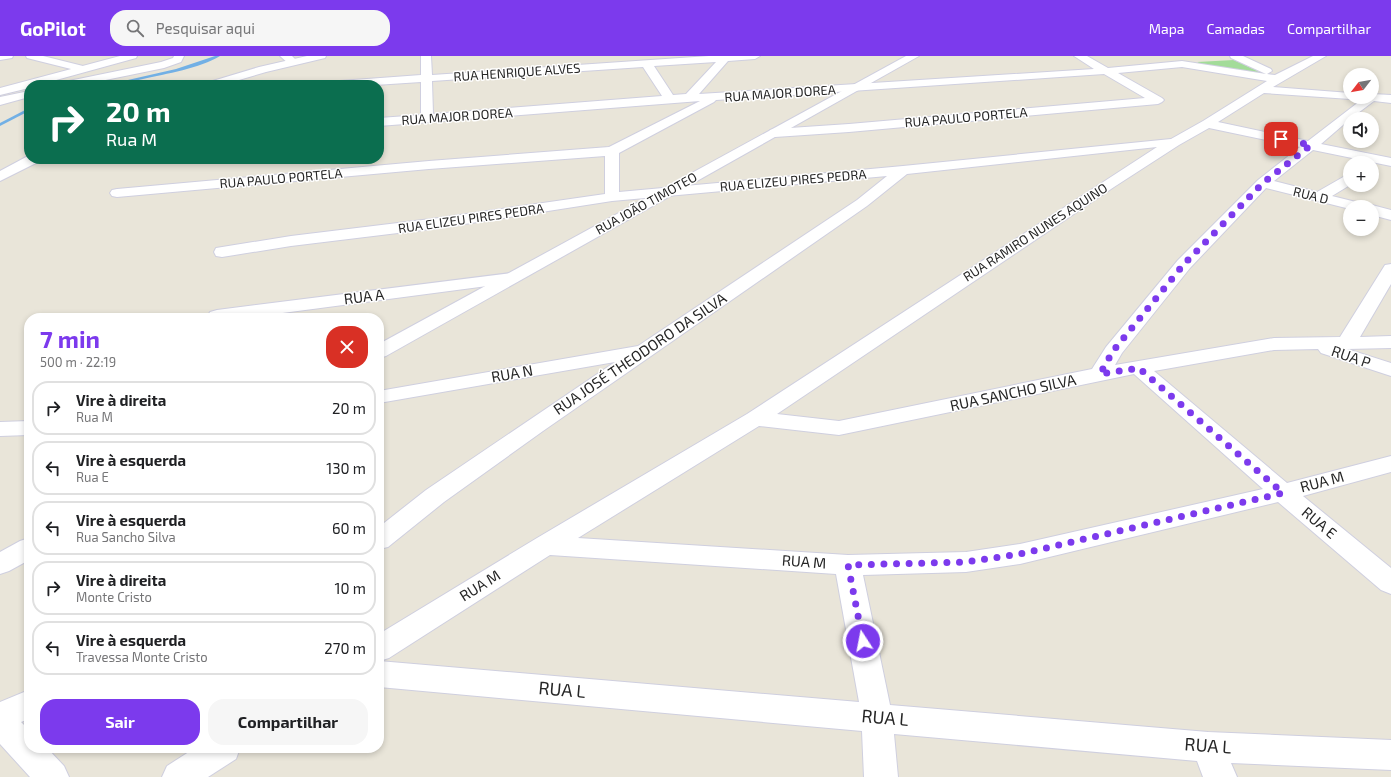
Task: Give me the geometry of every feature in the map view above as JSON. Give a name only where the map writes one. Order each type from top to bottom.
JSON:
[{"type":"street","points":[[0,57],[8,56]]},
{"type":"street","points":[[31,56],[83,69]]},
{"type":"street","points":[[43,80],[132,56]]},
{"type":"street","points":[[89,80],[164,65],[177,60],[179,56]]},
{"type":"street","points":[[227,80],[289,59],[321,56]]},
{"type":"street","points":[[426,56],[428,78],[427,119]]},
{"type":"street","name":"RUA HENRIQUE ALVES","points":[[384,81],[755,56]]},
{"type":"street","name":"RUA JOÃO TIMOTEO","points":[[384,349],[914,56]]},
{"type":"street","points":[[1079,56],[1107,71]]},
{"type":"street","points":[[1164,56],[1179,63],[1279,78]]},
{"type":"street","name":"RUA RAMIRO NUNES AQUINO","points":[[546,545],[755,419],[976,271],[1174,142],[1208,124],[1279,78],[1321,56]]},
{"type":"street","points":[[689,98],[726,57]]},
{"type":"street","points":[[1179,63],[1229,58],[1279,78]]},
{"type":"street","name":"RUA MAJOR DOREA","points":[[384,122],[670,99],[1107,71],[1179,63]]},
{"type":"street","points":[[647,64],[670,99]]},
{"type":"street","name":"RUA PAULO PORTELA","points":[[775,133],[830,130],[1158,100],[1107,71]]},
{"type":"street","points":[[0,92],[24,85]]},
{"type":"street","points":[[1261,89],[1343,95]]},
{"type":"street","points":[[0,101],[24,95]]},
{"type":"street","name":"RUA PAULO PORTELA","points":[[117,193],[437,164],[612,151],[716,97]]},
{"type":"street","points":[[1379,98],[1391,99]]},
{"type":"street","points":[[1100,374],[1113,351],[1184,264],[1263,183],[1311,145],[1357,104]]},
{"type":"street","points":[[802,118],[830,130]]},
{"type":"street","points":[[1208,124],[1311,145],[1384,162]]},
{"type":"street","name":"RUA ELIZEU PIRES PEDRA","points":[[222,252],[291,241],[447,222],[612,197],[903,170],[1174,142]]},
{"type":"street","points":[[612,151],[610,169],[612,197]]},
{"type":"street","points":[[0,177],[24,164]]},
{"type":"street","name":"RUA JOSÉ THEODORO DA SILVA","points":[[384,536],[434,496],[644,350],[862,203],[903,170]]},
{"type":"street","name":"RUA D","points":[[1263,183],[1343,203]]},
{"type":"street","points":[[1319,197],[1343,183]]},
{"type":"street","points":[[1379,212],[1391,215]]},
{"type":"street","points":[[1346,343],[1391,268]]},
{"type":"street","name":"RUA A","points":[[240,313],[512,278]]},
{"type":"street","name":"RUA SANCHO SILVA","points":[[755,419],[839,428],[1100,374],[1274,344],[1391,342]]},
{"type":"street","name":"RUA P","points":[[1312,343],[1391,370]]},
{"type":"street","name":"RUA N","points":[[384,396],[644,350]]},
{"type":"street","name":"RUA E","points":[[1139,368],[1283,493],[1391,582]]},
{"type":"street","points":[[0,429],[24,428]]},
{"type":"street","name":"RUA M","points":[[384,646],[546,545],[848,565],[966,562],[1020,554],[1283,493],[1391,464]]},
{"type":"street","points":[[0,564],[24,551]]},
{"type":"street","points":[[848,565],[877,717],[881,777]]},
{"type":"street","name":"RUA L","points":[[384,674],[1208,747],[1391,755]]},
{"type":"street","points":[[0,717],[24,706]]},
{"type":"street","points":[[0,722],[24,747]]},
{"type":"street","points":[[1208,747],[1220,777]]},
{"type":"street","points":[[29,753],[52,777]]},
{"type":"street","points":[[179,777],[216,753]]},
{"type":"green space","points":[[1234,60],[1264,74],[1206,67],[1197,62]]},
{"type":"waterway","points":[[134,80],[178,70],[218,56]]},
{"type":"waterway","points":[[0,125],[24,112]]},
{"type":"route","points":[[863,641],[848,565],[966,562],[1020,554],[1283,493],[1139,368],[1100,374],[1113,351],[1184,264],[1263,183],[1311,145],[1281,139]]}]
